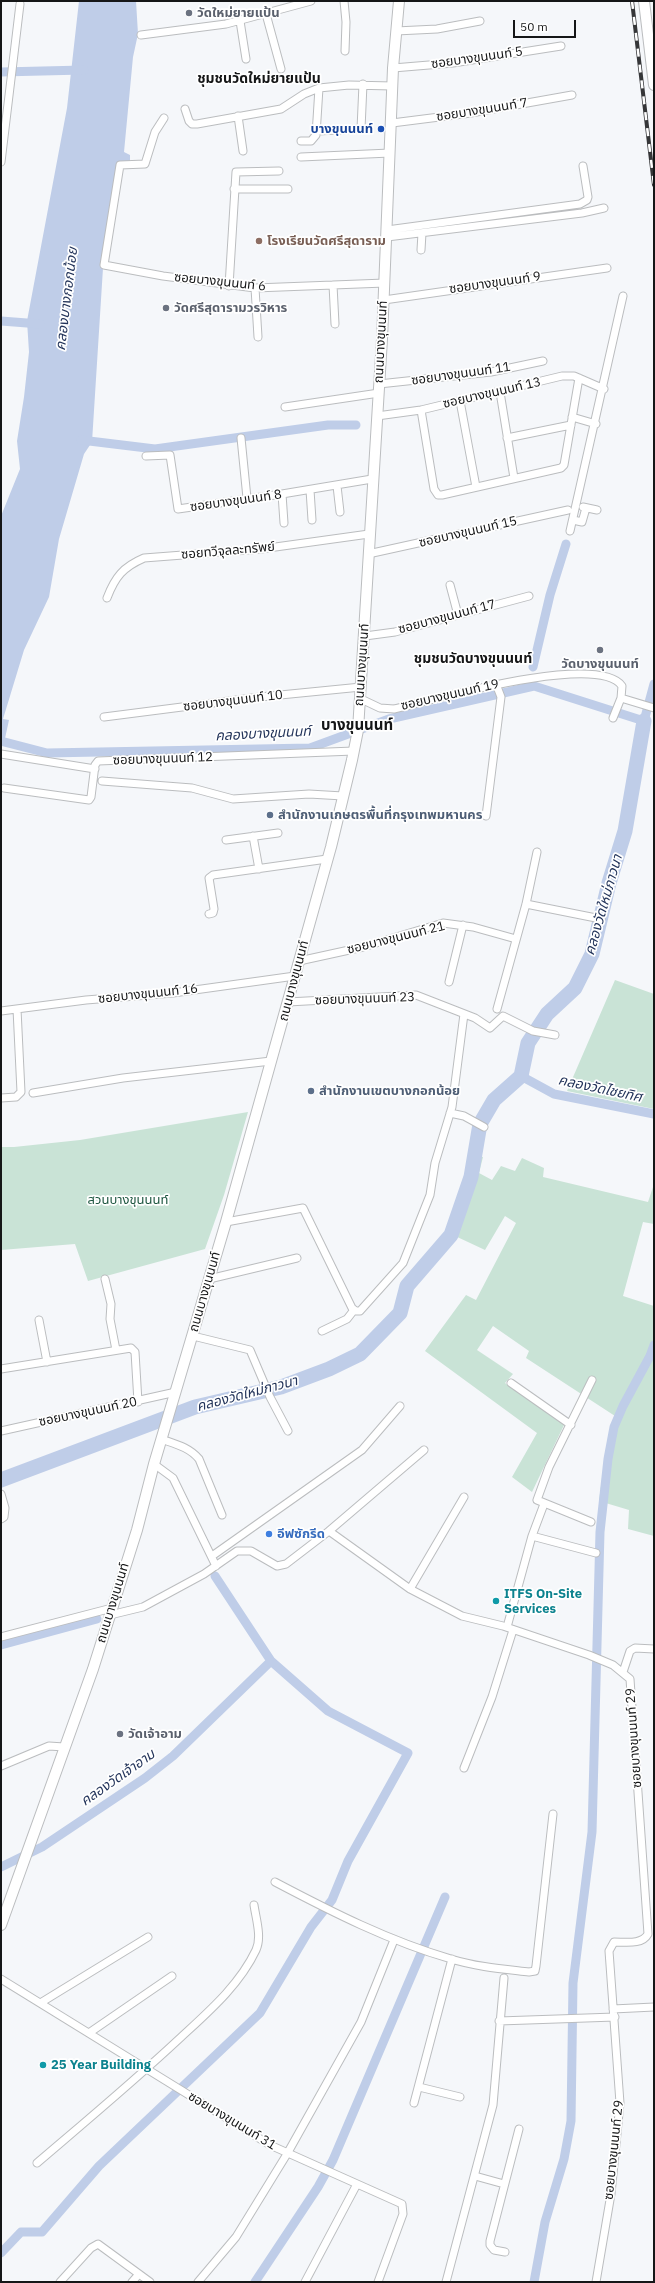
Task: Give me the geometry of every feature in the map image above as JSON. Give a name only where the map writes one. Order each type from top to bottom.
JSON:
[{"type":"street","points":[[141,34],[240,21],[311,1]]},
{"type":"street","points":[[344,1],[346,22],[345,51]]},
{"type":"street","name":"ถนนบางขุนนนท์","points":[[1,1925],[111,1612],[137,1530],[161,1439],[226,1222],[288,1002],[327,859],[354,751],[362,687],[372,479],[384,300],[393,68],[399,1]]},
{"type":"street","points":[[644,1],[654,85]]},
{"type":"street","points":[[1,162],[20,4]]},
{"type":"street","points":[[266,14],[281,69]]},
{"type":"street","points":[[240,21],[246,59]]},
{"type":"street","points":[[396,31],[437,29],[480,21]]},
{"type":"street","name":"ซอยบางขุนนนท์ 5","points":[[393,68],[453,63],[561,46]]},
{"type":"street","points":[[185,109],[189,121],[192,124],[280,109],[304,94],[319,88],[363,84],[393,86]]},
{"type":"street","points":[[317,131],[361,129],[363,84]]},
{"type":"street","points":[[301,141],[315,139],[317,131],[319,88]]},
{"type":"street","name":"ซอยบางขุนนนท์ 7","points":[[392,122],[471,113],[572,95]]},
{"type":"street","points":[[238,116],[242,151]]},
{"type":"street","name":"ซอยบางขุนนนท์ 6","points":[[164,118],[153,138],[145,164],[120,165],[104,265],[230,286],[255,288],[384,283]]},
{"type":"street","points":[[300,157],[390,152]]},
{"type":"street","points":[[387,234],[580,204],[587,200],[588,196],[583,166]]},
{"type":"street","points":[[230,286],[236,172],[279,171]]},
{"type":"street","points":[[234,189],[288,189]]},
{"type":"street","points":[[387,234],[422,233],[582,213],[604,208]]},
{"type":"street","points":[[422,233],[422,250]]},
{"type":"street","name":"ซอยบางขุนนนท์ 9","points":[[384,300],[607,268]]},
{"type":"street","points":[[333,286],[335,324]]},
{"type":"street","points":[[255,288],[258,337]]},
{"type":"street","points":[[570,531],[596,424],[624,296]]},
{"type":"street","name":"ซอยบางขุนนนท์ 11","points":[[285,407],[379,388],[491,372],[543,360]]},
{"type":"street","name":"ซอยบางขุนนนท์ 13","points":[[377,416],[421,410],[562,376],[579,378],[604,389]]},
{"type":"street","points":[[421,410],[436,493],[440,496],[561,468],[564,465],[579,378]]},
{"type":"street","points":[[500,392],[514,478]]},
{"type":"street","points":[[460,401],[476,487]]},
{"type":"street","points":[[507,438],[572,421],[596,424]]},
{"type":"street","points":[[241,438],[247,498]]},
{"type":"street","name":"ซอยบางขุนนนท์ 8","points":[[146,456],[170,455],[178,508],[337,486],[372,479]]},
{"type":"street","points":[[337,486],[340,512]]},
{"type":"street","points":[[310,490],[312,520]]},
{"type":"street","points":[[282,494],[284,523]]},
{"type":"street","points":[[576,506],[597,510]]},
{"type":"street","points":[[573,520],[582,522],[586,508]]},
{"type":"street","name":"ซอยบางขุนนนท์ 15","points":[[368,554],[568,510]]},
{"type":"street","name":"ซอยทวีจุลละทรัพย์","points":[[107,598],[113,581],[131,563],[144,558],[261,549],[369,534]]},
{"type":"street","points":[[450,585],[458,615]]},
{"type":"street","name":"ซอยบางขุนนนท์ 17","points":[[365,636],[394,632],[529,596]]},
{"type":"street","name":"ซอยบางขุนนนท์ 19","points":[[361,699],[380,708],[394,709],[515,680],[582,673],[600,675],[620,683],[622,686],[621,698]]},
{"type":"street","points":[[486,816],[501,697],[496,684]]},
{"type":"street","name":"ซอยบางขุนนนท์ 10","points":[[104,717],[260,697],[362,687]]},
{"type":"street","points":[[615,714],[621,698],[650,707]]},
{"type":"street","name":"ซอยบางขุนนนท์ 12","points":[[4,788],[89,800],[92,797],[95,769],[98,761],[354,751]]},
{"type":"street","points":[[1,754],[95,769]]},
{"type":"street","points":[[102,781],[192,788],[233,799],[310,794],[343,796]]},
{"type":"street","points":[[226,840],[278,833]]},
{"type":"street","points":[[253,836],[259,869]]},
{"type":"street","points":[[496,1009],[526,904],[537,852]]},
{"type":"street","points":[[209,914],[213,913],[214,909],[209,882],[210,876],[327,859]]},
{"type":"street","points":[[526,904],[600,918]]},
{"type":"street","name":"ซอยบางขุนนนท์ 21","points":[[299,961],[363,947],[443,923],[463,925],[516,939]]},
{"type":"street","points":[[449,982],[463,925]]},
{"type":"street","name":"ซอยบางขุนนนท์ 16","points":[[1,1011],[86,1000],[173,993],[295,976]]},
{"type":"street","name":"ซอยบางขุนนนท์ 23","points":[[288,1002],[372,996],[416,995],[475,1018],[490,1028],[503,1016],[533,1031],[555,1035]]},
{"type":"street","points":[[1,1098],[16,1097],[21,1092],[17,1009]]},
{"type":"street","points":[[354,1310],[360,1311],[403,1263],[430,1195],[435,1163],[450,1113],[464,1014]]},
{"type":"street","points":[[33,1093],[123,1078],[271,1061]]},
{"type":"street","points":[[450,1113],[464,1116],[484,1127]]},
{"type":"street","points":[[226,1222],[303,1208],[354,1310]]},
{"type":"street","points":[[209,1279],[297,1258]]},
{"type":"street","points":[[105,1279],[111,1304],[110,1320],[116,1350]]},
{"type":"street","points":[[322,1331],[348,1319],[354,1310]]},
{"type":"street","points":[[39,1320],[48,1362]]},
{"type":"street","points":[[192,1336],[250,1350],[270,1397],[288,1431]]},
{"type":"street","points":[[1,1369],[131,1348],[135,1352],[138,1402]]},
{"type":"street","points":[[591,1522],[537,1500],[549,1467],[592,1380]]},
{"type":"street","points":[[511,1383],[571,1425]]},
{"type":"street","name":"ซอยบางขุนนนท์ 20","points":[[1,1431],[175,1393]]},
{"type":"street","points":[[212,1556],[362,1450],[400,1406]]},
{"type":"street","points":[[161,1439],[181,1446],[194,1453],[199,1459],[222,1515]]},
{"type":"street","points":[[1,1636],[111,1612],[143,1607],[204,1574],[237,1551],[244,1549],[281,1566],[286,1564],[329,1531],[424,1450]]},
{"type":"street","points":[[154,1464],[173,1478],[212,1556],[214,1567]]},
{"type":"street","points":[[1,1494],[5,1508],[4,1517],[1,1519]]},
{"type":"street","points":[[410,1589],[464,1497]]},
{"type":"street","points":[[464,1768],[492,1697],[532,1536],[544,1504]]},
{"type":"street","name":"ซอยบางขุนนนท์ 29","points":[[329,1531],[410,1589],[462,1616],[510,1629],[589,1655],[613,1665],[630,1679],[651,1933],[643,1940],[614,1942],[610,1948],[620,2102],[611,2194],[596,2282]]},
{"type":"street","points":[[532,1536],[596,1554]]},
{"type":"street","points":[[623,1672],[630,1651],[635,1648],[654,1649]]},
{"type":"street","points":[[1,1766],[49,1746],[64,1747]]},
{"type":"street","points":[[275,1882],[333,1913],[394,1940],[452,1960],[484,1966],[530,1972],[535,1971],[553,1814]]},
{"type":"street","points":[[37,2163],[147,2069],[216,2005],[246,1966],[259,1941],[254,1905]]},
{"type":"street","points":[[42,2002],[148,1937]]},
{"type":"street","points":[[198,2282],[236,2237],[287,2154],[361,2022],[394,1940]]},
{"type":"street","points":[[414,2103],[452,1960]]},
{"type":"street","points":[[89,2032],[172,1976]]},
{"type":"street","points":[[446,2282],[493,2105],[499,2021],[504,1978]]},
{"type":"street","name":"ซอยบางขุนนนท์ 31","points":[[1,1979],[42,2002],[176,2087],[287,2154],[357,2184],[403,2206],[403,2214],[378,2282]]},
{"type":"street","points":[[613,2009],[654,2007]]},
{"type":"street","points":[[499,2021],[615,2017]]},
{"type":"street","points":[[418,2087],[460,2097]]},
{"type":"street","points":[[505,2252],[494,2250],[490,2245],[504,2184],[519,2129]]},
{"type":"street","points":[[475,2176],[504,2184]]},
{"type":"street","points":[[305,2282],[357,2184]]},
{"type":"street","points":[[60,2282],[90,2248],[98,2244],[150,2282]]},
{"type":"street","points":[[132,2282],[139,2274]]},
{"type":"green space","points":[[615,980],[654,994],[654,1109],[567,1091]]},
{"type":"green space","name":"สวนบางขุนนนท์","points":[[248,1112],[224,1195],[205,1249],[88,1281],[75,1244],[1,1250],[1,1147],[80,1140]]},
{"type":"green space","points":[[471,1154],[483,1157],[479,1173],[492,1180],[501,1166],[515,1171],[522,1158],[544,1168],[543,1177],[648,1202],[654,1184],[654,1224],[643,1222],[623,1296],[654,1306],[654,1536],[628,1529],[629,1510],[599,1501],[606,1448],[615,1416],[526,1358],[529,1351],[493,1326],[477,1350],[513,1374],[505,1383],[564,1425],[532,1492],[512,1477],[537,1433],[425,1351],[466,1295],[476,1300],[516,1223],[505,1216],[485,1250],[453,1235]]},
{"type":"water","name":"คลองบางกอกน้อย","points":[[79,1],[136,1],[138,34],[133,57],[124,152],[130,155],[130,162],[120,162],[103,268],[92,442],[84,454],[59,539],[49,597],[24,650],[3,719],[9,720],[4,743],[1,746],[1,516],[20,469],[17,441],[29,352],[27,321],[67,108]]},
{"type":"waterway","points":[[1,72],[84,70]]},
{"type":"waterway","points":[[1,321],[40,324]]},
{"type":"waterway","points":[[81,440],[155,449],[328,425],[356,425]]},
{"type":"waterway","points":[[533,667],[550,595],[566,544]]},
{"type":"waterway","name":"คลองบางขุนนนท์","points":[[1,741],[47,753],[310,748],[389,719],[534,686],[644,721],[654,684]]},
{"type":"waterway","name":"คลองวัดใหม่ภาวนา","points":[[1,1480],[195,1407],[281,1387],[329,1369],[360,1354],[400,1313],[407,1286],[451,1235],[471,1177],[480,1124],[494,1100],[521,1076],[528,1043],[547,1014],[575,988],[592,954],[609,883],[625,831],[644,721]]},
{"type":"waterway","name":"คลองวัดไชยทิศ","points":[[521,1076],[554,1094],[654,1114]]},
{"type":"waterway","points":[[534,2282],[545,2222],[564,2159],[571,2121],[573,1983],[592,1832],[600,1532],[608,1459],[614,1427],[623,1406],[650,1356],[654,1345]]},
{"type":"waterway","points":[[1,2253],[21,2232],[42,2232],[99,2166],[260,2013],[311,1927],[332,1900],[348,1861],[408,1753],[328,1711],[271,1661],[215,1576]]},
{"type":"waterway","points":[[1,1645],[97,1619]]},
{"type":"waterway","name":"คลองวัดเจ้าอาม","points":[[1,1867],[42,1847],[145,1778],[173,1756],[271,1661]]},
{"type":"waterway","points":[[255,2282],[318,2187],[333,2160],[445,1897]]},
{"type":"railway","points":[[632,1],[654,185]]},
{"type":"place","name":"วัดใหม่ยายแป้น","points":[[189,13]]},
{"type":"place","name":"บางขุนนนท์","points":[[381,129]]},
{"type":"place","name":"โรงเรียนวัดศรีสุดาราม","points":[[259,241]]},
{"type":"place","name":"วัดศรีสุดารามวรวิหาร","points":[[166,308]]},
{"type":"place","name":"วัดบางขุนนนท์","points":[[600,650]]},
{"type":"place","name":"สำนักงานเกษตรพื้นที่กรุงเทพมหานคร","points":[[270,815]]},
{"type":"place","name":"สำนักงานเขตบางกอกน้อย","points":[[311,1091]]},
{"type":"place","name":"อีฟซักรีด","points":[[269,1534]]},
{"type":"place","name":"ITFS On-Site Services","points":[[496,1601]]},
{"type":"place","name":"วัดเจ้าอาม","points":[[120,1734]]},
{"type":"place","name":"25 Year Building","points":[[43,2065]]},
{"type":"district","name":"ชุมชนวัดใหม่ยายแป้น","points":[[259,79]]},
{"type":"district","name":"ชุมชนวัดบางขุนนนท์","points":[[473,659]]},
{"type":"district","name":"บางขุนนนท์","points":[[357,726]]}]
